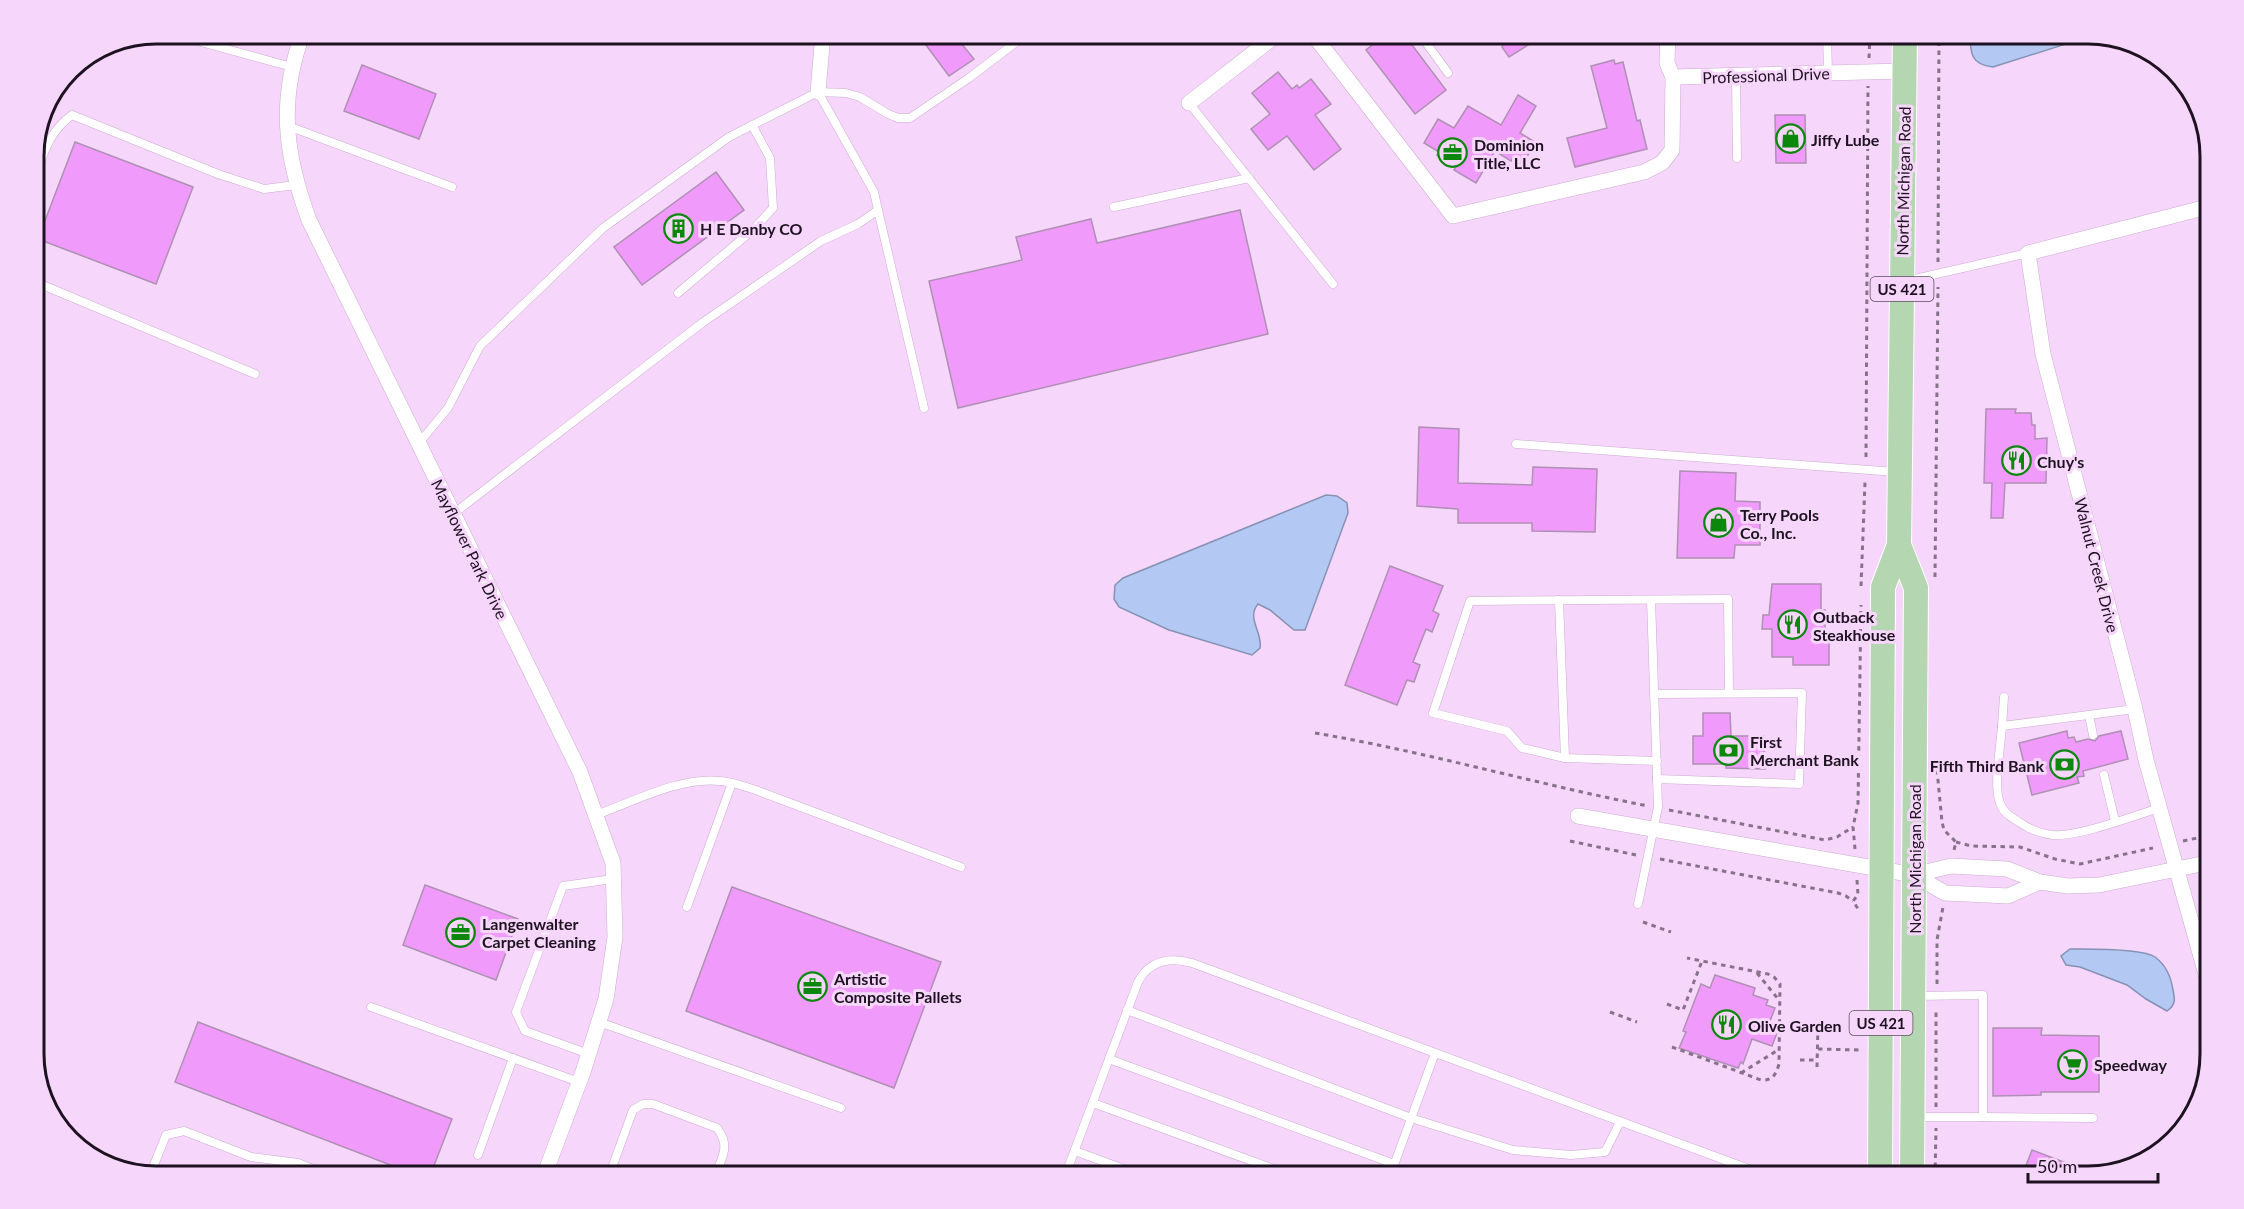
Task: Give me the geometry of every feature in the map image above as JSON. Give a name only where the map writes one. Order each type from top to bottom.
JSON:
[{"type":"main road","name":"North Michigan Road","points":[[1880,1166],[1883,586],[1899,545],[1905,44]]},
{"type":"main road","name":"North Michigan Road","points":[[1899,545],[1916,588],[1914,875],[1925,996],[1924,1117],[1914,1166]]},
{"type":"street","name":"Mayflower Park Drive","points":[[299,44],[292,67],[288,93],[287,126],[289,156],[296,185],[309,220],[580,772],[613,863],[615,937],[606,999],[581,1077],[548,1166]]},
{"type":"street","points":[[818,92],[822,44]]},
{"type":"street","points":[[1189,103],[1265,44]]},
{"type":"street","points":[[1325,44],[1453,216],[1644,172],[1662,162],[1672,150],[1673,77],[1667,63],[1668,44]]},
{"type":"street","name":"Professional Drive","points":[[1673,77],[1904,71]]},
{"type":"street","points":[[2028,253],[2200,209]]},
{"type":"street","name":"Walnut Creek Drive","points":[[2028,253],[2043,354],[2159,808],[2200,953]]},
{"type":"street","points":[[1578,816],[1914,875],[1945,893],[2008,896],[2040,882]]},
{"type":"street","points":[[1914,875],[1951,866],[2007,869],[2040,882],[2068,886],[2099,885],[2200,865]]},
{"type":"lane","points":[[208,44],[292,67]]},
{"type":"lane","points":[[418,443],[448,408],[480,346],[603,228],[729,137],[818,92],[846,93],[860,97],[898,118],[910,118],[1014,44]]},
{"type":"lane","points":[[1427,44],[1448,73]]},
{"type":"lane","points":[[1827,44],[1828,73]]},
{"type":"lane","points":[[1736,76],[1737,158]]},
{"type":"lane","points":[[818,92],[874,192],[924,408]]},
{"type":"lane","points":[[1189,103],[1333,284]]},
{"type":"lane","points":[[44,151],[59,123],[72,115],[218,174],[264,189],[296,185]]},
{"type":"lane","points":[[678,293],[754,229],[773,208],[770,158],[752,125]]},
{"type":"lane","points":[[287,126],[452,187]]},
{"type":"lane","points":[[1114,207],[1249,178]]},
{"type":"lane","points":[[453,514],[710,318],[821,241],[858,224],[878,210]]},
{"type":"lane","points":[[1902,282],[2028,253]]},
{"type":"lane","points":[[44,286],[255,374]]},
{"type":"lane","points":[[1515,444],[1900,472]]},
{"type":"lane","points":[[1657,761],[1565,758],[1522,748],[1507,731],[1434,713],[1470,601],[1728,599],[1729,693]]},
{"type":"lane","points":[[1559,600],[1565,758]]},
{"type":"lane","points":[[1638,904],[1658,807],[1651,600]]},
{"type":"lane","points":[[1654,694],[1802,693],[1799,784],[1657,779]]},
{"type":"lane","points":[[2004,697],[1998,775],[1999,802],[2006,814],[2041,833],[2055,835],[2159,808]]},
{"type":"lane","points":[[2002,726],[2135,709]]},
{"type":"lane","points":[[2089,715],[2093,735]]},
{"type":"lane","points":[[2103,775],[2115,821]]},
{"type":"lane","points":[[596,815],[685,783],[702,780],[732,783],[961,867]]},
{"type":"lane","points":[[687,907],[732,783]]},
{"type":"lane","points":[[589,1054],[525,1031],[516,1012],[563,886],[613,879]]},
{"type":"lane","points":[[1069,1166],[1138,982],[1146,969],[1161,961],[1183,960],[1741,1166]]},
{"type":"lane","points":[[1925,996],[1983,996],[1983,1117]]},
{"type":"lane","points":[[371,1007],[513,1058],[581,1077]]},
{"type":"lane","points":[[1127,1010],[1412,1118],[1513,1150],[1571,1155],[1605,1152],[1620,1122]]},
{"type":"lane","points":[[599,1022],[841,1108]]},
{"type":"lane","points":[[1109,1059],[1394,1164],[1435,1053]]},
{"type":"lane","points":[[478,1155],[513,1058]]},
{"type":"lane","points":[[1093,1103],[1266,1166]]},
{"type":"lane","points":[[613,1166],[633,1110],[643,1104],[653,1104],[717,1128],[724,1137],[725,1148],[719,1166]]},
{"type":"lane","points":[[1924,1117],[2093,1118]]},
{"type":"lane","points":[[154,1166],[166,1135],[184,1131],[251,1157],[305,1166]]},
{"type":"lane","points":[[1075,1151],[1116,1166]]},
{"type":"path","points":[[1935,588],[1939,44]]},
{"type":"path","points":[[1315,733],[1504,772],[1577,792],[1825,840],[1837,837],[1853,827]]},
{"type":"path","points":[[1937,770],[1944,830],[1956,842],[1971,846],[2020,847],[2055,859],[2080,864],[2200,837]]},
{"type":"path","points":[[1570,842],[1838,894],[1853,901]]},
{"type":"path","points":[[1951,866],[1956,842]]},
{"type":"path","points":[[1933,1166],[1924,1117],[1925,996],[1945,893]]},
{"type":"path","points":[[1643,922],[1671,932]]},
{"type":"path","points":[[1672,1047],[1761,1080],[1772,1078],[1777,1070],[1780,984],[1778,980],[1768,974],[1687,958]]},
{"type":"path","points":[[1667,1004],[1683,1010],[1702,961]]},
{"type":"path","points":[[1756,972],[1779,1001]]},
{"type":"path","points":[[1610,1012],[1637,1022]]},
{"type":"path","points":[[1817,1067],[1818,1024]]},
{"type":"path","points":[[1818,1048],[1861,1050]]},
{"type":"path","points":[[1741,1073],[1779,1050]]},
{"type":"path","points":[[1800,1060],[1817,1060]]},
{"type":"water","points":[[1970,44],[2066,44],[1993,67],[1976,61]]},
{"type":"water","points":[[1326,495],[1337,496],[1347,503],[1348,513],[1305,630],[1294,630],[1270,610],[1258,604],[1254,620],[1260,648],[1252,655],[1169,630],[1119,607],[1114,599],[1115,585],[1123,578]]},
{"type":"water","points":[[2070,949],[2139,952],[2155,957],[2169,976],[2174,996],[2173,1004],[2167,1011],[2127,985],[2080,967],[2066,965],[2061,956]]},
{"type":"building","points":[[925,44],[962,44],[974,59],[949,76]]},
{"type":"building","points":[[1374,44],[1411,44],[1446,90],[1415,114],[1366,50]]},
{"type":"building","points":[[1504,44],[1528,45],[1509,57],[1502,47]]},
{"type":"building","points":[[1614,60],[1615,64],[1623,62],[1637,121],[1640,120],[1647,149],[1575,167],[1567,138],[1607,128],[1591,66]]},
{"type":"building","points":[[362,65],[436,94],[419,139],[344,111]]},
{"type":"building","points":[[1278,72],[1292,89],[1297,85],[1299,88],[1311,79],[1331,104],[1315,115],[1341,149],[1314,170],[1287,136],[1268,150],[1251,129],[1270,114],[1252,93]]},
{"type":"building","points":[[1518,95],[1536,106],[1520,133],[1535,142],[1523,164],[1513,158],[1511,161],[1495,151],[1476,183],[1454,170],[1456,167],[1424,143],[1438,119],[1454,128],[1468,106],[1501,125]]},
{"type":"building","name":"Jiffy Lube","points":[[1775,115],[1805,115],[1806,163],[1776,163]]},
{"type":"building","points":[[75,142],[193,187],[156,284],[44,241],[44,223]]},
{"type":"building","name":"H E Danby CO","points":[[716,172],[744,210],[642,285],[614,247]]},
{"type":"building","points":[[1240,210],[1268,334],[958,408],[929,281],[1022,260],[1016,237],[1091,219],[1097,243]]},
{"type":"building","name":"Chuy's","points":[[1986,409],[2016,409],[2015,413],[2031,413],[2032,425],[2035,425],[2035,439],[2047,438],[2046,483],[2005,483],[2003,518],[1991,518],[1992,483],[1984,483]]},
{"type":"building","points":[[1419,427],[1459,429],[1458,483],[1532,485],[1533,467],[1597,469],[1595,532],[1532,531],[1532,523],[1458,523],[1458,509],[1417,506]]},
{"type":"building","name":"Terry Pools Co., Inc.","points":[[1680,471],[1736,473],[1735,501],[1760,502],[1760,545],[1735,545],[1734,558],[1677,558]]},
{"type":"building","points":[[1390,566],[1443,586],[1433,611],[1439,614],[1432,632],[1426,629],[1413,662],[1420,665],[1414,682],[1407,680],[1397,705],[1345,685]]},
{"type":"building","name":"Outback Steakhouse","points":[[1772,584],[1821,584],[1821,610],[1825,610],[1825,642],[1829,642],[1829,665],[1793,665],[1793,657],[1772,657],[1772,629],[1762,629],[1763,615],[1769,615]]},
{"type":"building","name":"First Merchant Bank","points":[[1703,713],[1730,713],[1731,736],[1764,736],[1765,769],[1726,768],[1726,764],[1693,764],[1693,736],[1703,736]]},
{"type":"building","name":"Fifth Third Bank","points":[[2067,731],[2068,738],[2074,737],[2076,742],[2088,739],[2095,741],[2099,736],[2121,731],[2128,759],[2083,771],[2084,776],[2077,777],[2079,783],[2032,795],[2019,743]]},
{"type":"building","name":"Langenwalter Carpet Cleaning","points":[[425,885],[518,919],[496,980],[403,945]]},
{"type":"building","name":"Artistic Composite Pallets","points":[[732,887],[941,962],[894,1088],[686,1011]]},
{"type":"building","name":"Olive Garden","points":[[1715,975],[1755,988],[1753,995],[1768,1000],[1766,1005],[1775,1008],[1767,1029],[1777,1033],[1772,1046],[1752,1039],[1743,1064],[1741,1062],[1738,1068],[1679,1048],[1701,984],[1710,988]]},
{"type":"building","points":[[198,1022],[452,1119],[434,1166],[393,1166],[175,1082]]},
{"type":"building","points":[[1993,1028],[2042,1028],[2041,1035],[2099,1036],[2099,1092],[2041,1092],[2041,1095],[1993,1096]]},
{"type":"building","points":[[2032,1150],[2074,1166],[2026,1166]]},
{"type":"place","name":"Jiffy Lube","points":[[1790,139]]},
{"type":"place","name":"Dominion Title, LLC","points":[[1453,153]]},
{"type":"place","name":"H E Danby CO","points":[[679,228]]},
{"type":"place","name":"Chuy's","points":[[2016,461]]},
{"type":"place","name":"Terry Pools Co., Inc.","points":[[1719,523]]},
{"type":"place","name":"Outback Steakhouse","points":[[1792,625]]},
{"type":"place","name":"First Merchant Bank","points":[[1729,750]]},
{"type":"place","name":"Fifth Third Bank","points":[[2065,765]]},
{"type":"place","name":"Langenwalter Carpet Cleaning","points":[[461,932]]},
{"type":"place","name":"Artistic Composite Pallets","points":[[813,987]]},
{"type":"place","name":"Olive Garden","points":[[1727,1025]]},
{"type":"place","name":"Speedway","points":[[2073,1064]]}]
